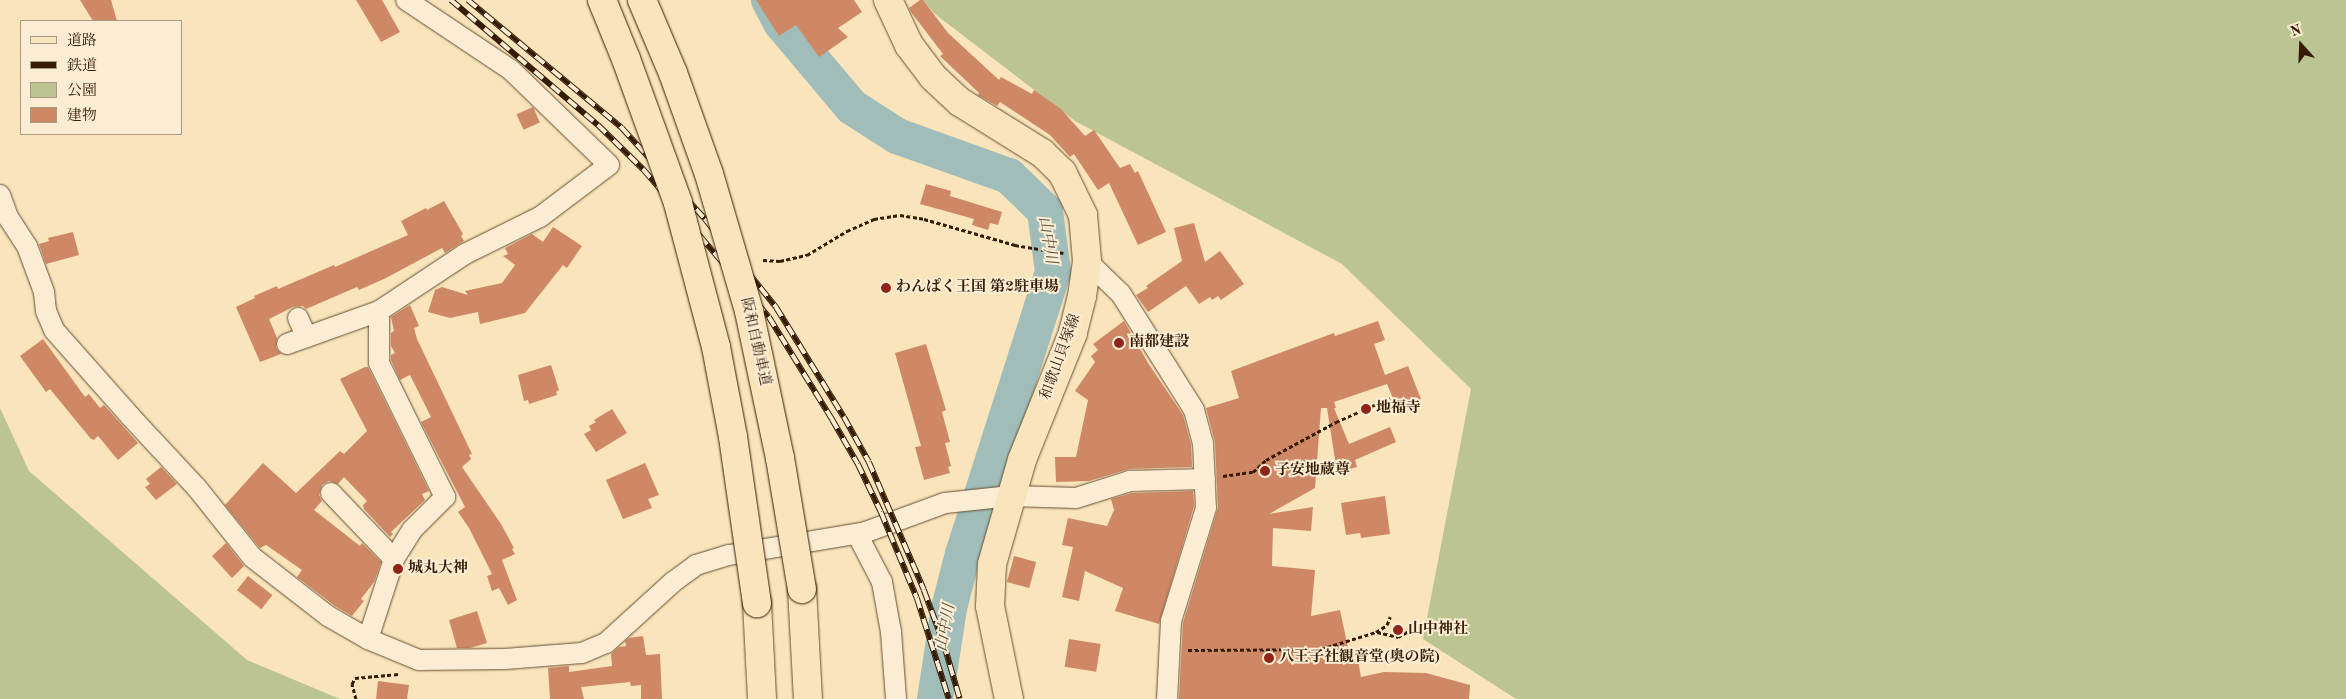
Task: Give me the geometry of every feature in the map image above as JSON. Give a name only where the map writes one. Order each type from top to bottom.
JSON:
[{"type":"main road","points":[[602,0],[626,59],[678,203],[716,346],[733,437],[757,603],[762,699]]},
{"type":"main road","name":"阪和自動車道","points":[[642,0],[673,74],[709,174],[749,311],[780,458],[802,589],[808,699]]},
{"type":"main road","name":"和歌山貝塚線","points":[[888,0],[909,45],[933,77],[960,102],[1042,153],[1062,172],[1083,215],[1076,258],[1082,296],[1073,333],[1022,460],[1002,497],[992,564],[990,606],[1009,699]]},
{"type":"street","points":[[287,344],[379,311],[465,254],[540,217],[609,165],[511,70],[406,0]]},
{"type":"street","points":[[0,195],[8,217],[27,246],[44,292],[46,312],[54,330],[197,488],[252,556],[328,616],[368,639],[419,660],[505,659],[582,653],[606,643],[673,582],[696,565],[729,555],[857,534],[945,503],[1002,497],[1076,498],[1130,481],[1206,479]]},
{"type":"street","points":[[1076,258],[1121,294],[1194,410],[1203,442],[1206,508],[1170,621],[1167,699]]},
{"type":"street","points":[[368,639],[394,559],[412,530],[446,497],[379,363],[379,311]]},
{"type":"street","points":[[298,318],[307,337]]},
{"type":"street","points":[[331,493],[394,559]]},
{"type":"street","points":[[857,534],[882,582],[891,632],[896,699]]},
{"type":"path","points":[[763,260],[780,261],[807,255],[847,231],[874,219],[900,215],[924,219],[1016,245],[1076,258]]},
{"type":"path","points":[[1206,479],[1253,472],[1266,460],[1336,422],[1390,398]]},
{"type":"path","points":[[1168,650],[1321,649],[1376,632],[1387,625],[1390,617]]},
{"type":"path","points":[[1376,632],[1398,637],[1416,627]]},
{"type":"path","points":[[356,699],[352,684],[355,678],[396,675],[412,669],[419,660]]},
{"type":"green space","points":[[922,0],[2346,0],[2346,699],[1516,699],[1423,639],[1471,389],[1342,264],[1075,121],[935,14]]},
{"type":"green space","points":[[0,408],[29,471],[247,660],[340,699],[0,699]]},
{"type":"building","points":[[80,0],[111,0],[117,20],[92,20]]},
{"type":"building","points":[[356,0],[382,0],[400,32],[381,42]]},
{"type":"building","points":[[756,0],[854,0],[862,12],[838,28],[848,37],[819,57],[796,25],[779,36]]},
{"type":"building","points":[[923,0],[948,33],[999,80],[1001,77],[1032,94],[1034,90],[1061,109],[1085,136],[1094,130],[1120,168],[1130,164],[1135,173],[1138,171],[1166,232],[1138,245],[1109,183],[1098,190],[1074,154],[1070,157],[1050,135],[1000,102],[997,106],[978,95],[979,93],[940,56],[943,54],[911,12],[909,8]]},
{"type":"building","points":[[533,107],[540,123],[523,130],[517,114]]},
{"type":"building","points":[[926,184],[951,191],[950,196],[1002,212],[998,225],[990,223],[988,230],[972,225],[974,219],[920,204]]},
{"type":"building","points":[[444,201],[463,234],[461,236],[464,241],[445,253],[442,248],[359,290],[357,287],[306,309],[303,306],[293,307],[269,319],[277,338],[276,348],[281,354],[260,362],[236,307],[255,298],[254,296],[277,286],[278,289],[334,265],[335,267],[408,235],[401,221]]},
{"type":"building","points":[[1194,223],[1205,262],[1220,251],[1244,284],[1221,300],[1218,296],[1212,300],[1210,297],[1199,304],[1186,286],[1148,312],[1136,295],[1148,288],[1146,286],[1182,261],[1174,228]]},
{"type":"building","points":[[553,227],[582,246],[567,268],[563,265],[525,313],[480,324],[478,312],[450,318],[428,312],[435,290],[442,287],[468,295],[465,291],[502,283],[515,265],[503,256],[508,254],[505,248],[532,234],[543,242]]},
{"type":"building","points":[[73,232],[79,255],[46,264],[39,244],[49,241],[48,238]]},
{"type":"building","points":[[410,305],[419,326],[414,328],[417,339],[472,454],[469,455],[471,459],[462,467],[501,524],[514,548],[512,549],[515,554],[502,560],[517,600],[508,605],[499,588],[492,591],[487,576],[492,574],[469,528],[458,512],[465,507],[421,422],[431,417],[410,375],[400,380],[391,360],[391,355],[395,353],[391,346],[391,333],[394,331],[391,317]]},
{"type":"building","points":[[1124,321],[1148,363],[1183,415],[1191,445],[1192,467],[1129,469],[1089,481],[1056,482],[1055,457],[1076,457],[1088,400],[1075,391],[1095,362],[1091,356],[1098,350],[1093,344]]},
{"type":"building","points":[[1378,321],[1385,340],[1374,344],[1385,375],[1408,366],[1421,399],[1397,408],[1387,384],[1334,402],[1336,408],[1334,408],[1349,444],[1390,427],[1396,442],[1355,460],[1357,467],[1337,472],[1327,408],[1321,408],[1315,488],[1269,514],[1313,507],[1311,531],[1273,528],[1272,566],[1315,570],[1311,616],[1340,610],[1349,653],[1353,652],[1355,661],[1358,660],[1361,677],[1384,672],[1426,673],[1470,685],[1469,699],[1179,699],[1183,623],[1218,508],[1215,442],[1206,408],[1239,398],[1231,371],[1334,333],[1335,336]]},
{"type":"building","points":[[43,339],[85,397],[89,394],[100,408],[104,405],[138,443],[118,460],[98,436],[94,440],[91,439],[50,389],[46,392],[20,356]]},
{"type":"building","points":[[926,344],[946,410],[942,412],[950,442],[945,443],[951,466],[948,467],[950,473],[924,480],[915,447],[921,446],[895,353]]},
{"type":"building","points":[[551,365],[559,390],[556,392],[557,395],[529,404],[528,400],[524,401],[518,375]]},
{"type":"building","points":[[368,367],[429,491],[422,494],[425,500],[391,532],[393,534],[390,537],[364,509],[363,505],[367,501],[344,477],[338,484],[329,481],[322,485],[319,495],[322,501],[314,510],[360,546],[362,543],[381,562],[374,582],[361,599],[364,601],[352,616],[335,606],[297,577],[302,570],[266,545],[260,548],[225,505],[263,463],[296,493],[340,451],[344,454],[367,431],[340,379]]},
{"type":"building","points":[[612,409],[627,433],[596,452],[584,434],[591,430],[589,426],[596,422],[594,420]]},
{"type":"building","points":[[645,463],[659,495],[648,499],[652,508],[623,519],[606,480]]},
{"type":"building","points":[[161,467],[177,484],[156,500],[145,487],[150,484],[146,479]]},
{"type":"building","points":[[1193,491],[1194,506],[1159,624],[1115,611],[1123,588],[1085,571],[1079,601],[1062,597],[1073,547],[1062,545],[1068,518],[1107,526],[1114,510],[1111,499],[1132,493]]},
{"type":"building","points":[[1385,496],[1390,534],[1361,538],[1360,533],[1346,535],[1341,503]]},
{"type":"building","points":[[226,543],[244,566],[232,578],[212,556]]},
{"type":"building","points":[[1014,556],[1036,562],[1029,588],[1007,582]]},
{"type":"building","points":[[248,576],[272,595],[261,609],[237,590]]},
{"type":"building","points":[[477,611],[487,643],[470,648],[457,648],[449,620]]},
{"type":"building","points":[[643,636],[646,655],[660,654],[662,699],[641,699],[641,685],[631,686],[630,682],[581,687],[584,699],[550,699],[548,668],[569,666],[569,672],[612,666],[611,654],[619,647],[626,646],[625,641],[629,638]]},
{"type":"building","points":[[1069,639],[1101,644],[1096,672],[1065,667]]},
{"type":"building","points":[[378,681],[409,685],[407,699],[376,699]]},
{"type":"waterway","name":"山中川","points":[[769,0],[782,24],[852,107],[897,136],[1009,176],[1045,211],[1053,272],[963,554],[949,608],[935,699]]},
{"type":"railway","points":[[451,0],[598,125],[643,169],[769,317],[858,464],[881,512],[917,598],[949,699]]},
{"type":"railway","points":[[468,0],[622,128],[705,219],[776,307],[844,417],[869,462],[924,590],[944,644],[960,699]]},
{"type":"place","name":"わんぱく王国 第2駐車場","points":[[886,288]]},
{"type":"place","name":"南都建設","points":[[1119,343]]},
{"type":"place","name":"地福寺","points":[[1366,409]]},
{"type":"place","name":"子安地蔵尊","points":[[1265,471]]},
{"type":"place","name":"城丸大神","points":[[398,569]]},
{"type":"place","name":"山中神社","points":[[1398,630]]},
{"type":"place","name":"八王子社観音堂(奥の院)","points":[[1269,658]]}]
